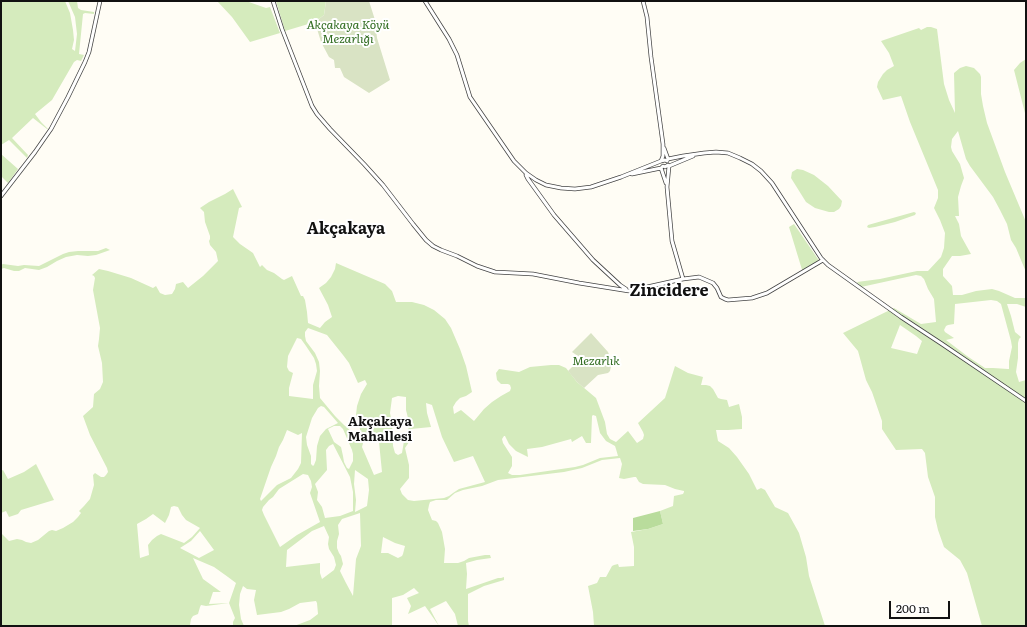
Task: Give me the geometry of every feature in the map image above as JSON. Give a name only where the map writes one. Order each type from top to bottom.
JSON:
[{"type":"street","points":[[1,196],[44,139],[68,97],[89,52],[100,1]]},
{"type":"street","points":[[273,1],[282,29],[312,106],[317,114],[383,185],[413,224],[430,243],[441,250],[494,272],[533,274],[579,284],[629,291],[699,277],[713,283],[721,297],[733,300],[752,298],[767,293],[823,260]]},
{"type":"street","points":[[425,1],[449,39],[457,55],[470,97],[514,161],[526,173],[536,180],[546,185],[561,188],[574,189],[591,187],[665,160],[668,163],[704,153]]},
{"type":"street","points":[[643,1],[647,17],[663,144],[668,163],[668,187],[672,241],[683,279]]},
{"type":"street","points":[[663,144],[662,167],[668,187]]},
{"type":"street","points":[[621,177],[665,167],[668,163],[704,153],[716,152],[728,154],[752,164],[772,183],[823,260],[845,278],[901,317],[1026,401]]},
{"type":"street","points":[[526,173],[528,180],[554,215],[593,260],[620,285],[629,291]]},
{"type":"green space","points":[[1,1],[65,1],[70,13],[73,30],[74,40],[72,49],[75,51],[77,34],[75,17],[68,1],[77,1],[78,8],[81,10],[94,12],[94,14],[83,14],[79,54],[84,55],[81,61],[77,60],[74,62],[52,100],[35,114],[48,129],[33,118],[12,138],[28,155],[27,158],[9,140],[1,145]]},
{"type":"green space","points":[[217,1],[246,1],[266,8],[270,7],[280,33],[250,42],[232,17]]},
{"type":"green space","points":[[276,1],[326,1],[324,15],[315,22],[285,31]]},
{"type":"green space","name":"Akçakaya Köyü Mezarlığı","points":[[326,1],[369,1],[375,20],[377,38],[390,80],[369,93],[344,77],[340,68],[335,68],[334,60],[329,57],[321,42],[315,22],[324,15]]},
{"type":"green space","points":[[927,27],[937,29],[944,84],[955,113],[954,73],[960,68],[966,66],[974,68],[980,74],[981,94],[987,123],[1005,172],[1026,222],[1026,272],[1011,240],[1007,224],[1000,210],[993,197],[966,159],[958,131],[952,139],[951,147],[960,164],[964,178],[958,197],[959,216],[955,216],[959,224],[961,236],[971,254],[952,256],[943,269],[943,276],[952,286],[953,295],[962,295],[992,289],[1015,298],[1025,298],[1026,279],[1026,307],[1017,304],[1007,304],[1015,332],[1021,337],[1018,343],[1016,372],[1019,382],[1026,380],[1026,626],[982,626],[967,573],[960,560],[944,547],[938,530],[935,517],[935,497],[928,477],[925,453],[922,449],[896,450],[882,429],[882,421],[872,392],[866,380],[858,351],[843,333],[894,308],[921,324],[936,322],[934,299],[921,276],[916,275],[861,287],[857,282],[917,271],[928,271],[941,257],[944,248],[945,233],[934,208],[938,198],[938,190],[901,96],[883,100],[877,87],[883,74],[894,66],[889,53],[881,41],[919,28],[921,30]],"holes":[[[991,300],[997,301],[1001,304],[1011,341],[1012,347],[1009,369],[985,368],[946,340],[954,338],[944,330],[946,326],[954,324],[955,304]],[[900,325],[922,341],[917,354],[891,348]]]},
{"type":"green space","points":[[1026,59],[1026,117],[1014,70]]},
{"type":"green space","points":[[1,154],[18,169],[8,183],[1,176]]},
{"type":"green space","points":[[797,169],[814,175],[828,186],[842,201],[839,209],[834,212],[829,212],[815,208],[806,202],[791,178],[792,172]]},
{"type":"green space","points":[[233,189],[242,207],[239,208],[233,237],[253,253],[260,267],[262,265],[267,270],[284,280],[292,276],[301,296],[303,296],[305,300],[308,323],[320,328],[332,317],[328,305],[319,288],[331,277],[336,263],[385,284],[392,291],[396,302],[412,302],[424,305],[434,310],[445,319],[451,328],[460,349],[466,366],[472,392],[460,398],[456,402],[453,407],[454,414],[461,410],[474,421],[492,402],[510,391],[510,385],[501,384],[497,380],[496,373],[499,369],[519,372],[530,367],[559,365],[566,368],[577,382],[596,398],[605,422],[607,434],[610,439],[616,442],[628,431],[637,443],[643,439],[644,435],[638,423],[665,398],[675,366],[688,373],[703,377],[701,385],[710,386],[718,398],[727,400],[729,407],[739,404],[742,417],[742,429],[716,430],[718,441],[729,448],[737,457],[749,474],[757,490],[761,488],[765,490],[775,507],[788,513],[799,533],[806,557],[809,576],[825,626],[594,626],[588,586],[597,583],[600,577],[606,577],[614,565],[618,564],[619,567],[634,566],[634,547],[631,532],[648,529],[663,524],[660,511],[673,506],[674,496],[683,494],[684,492],[665,485],[643,484],[639,482],[636,477],[624,479],[619,478],[622,464],[620,458],[602,460],[582,468],[564,472],[498,480],[455,493],[447,500],[436,500],[430,502],[428,510],[432,520],[438,523],[442,532],[445,549],[444,563],[458,563],[469,558],[490,555],[491,558],[466,563],[466,589],[504,577],[504,580],[484,586],[468,594],[469,626],[458,626],[455,614],[446,601],[430,609],[439,626],[425,606],[408,614],[411,606],[407,598],[419,593],[414,588],[403,595],[392,598],[392,626],[294,626],[310,620],[318,614],[316,601],[300,603],[281,612],[257,615],[254,600],[256,590],[247,589],[243,586],[240,594],[239,605],[241,619],[244,626],[233,625],[235,618],[229,603],[206,606],[201,605],[198,614],[193,616],[191,619],[190,625],[185,626],[1,626],[1,533],[9,541],[17,539],[31,543],[38,540],[49,531],[56,531],[63,528],[78,517],[81,513],[79,511],[90,499],[94,485],[93,475],[95,473],[101,477],[104,477],[108,472],[90,435],[83,416],[93,407],[94,394],[100,389],[103,382],[102,363],[98,346],[100,328],[93,290],[95,278],[92,275],[99,269],[108,271],[131,278],[153,288],[156,286],[160,293],[165,295],[172,294],[176,284],[183,282],[188,288],[218,261],[216,252],[210,245],[210,236],[205,222],[204,212],[200,208]],"holes":[[[308,328],[327,335],[349,363],[358,383],[365,380],[367,384],[361,394],[357,406],[356,415],[360,429],[357,433],[353,433],[344,425],[320,398],[319,362],[315,353],[306,341],[305,332]],[[297,338],[301,339],[314,358],[316,364],[317,371],[313,385],[313,399],[289,396],[289,388],[293,373],[289,371],[287,367],[288,356]],[[398,396],[406,397],[406,410],[409,424],[408,432],[405,435],[402,453],[398,455],[395,453],[393,446],[390,413],[392,398]],[[426,403],[432,405],[442,437],[454,462],[473,456],[485,482],[459,489],[444,498],[414,501],[408,500],[402,494],[400,489],[409,478],[409,465],[405,448],[409,442],[411,429],[431,427]],[[321,406],[324,407],[338,423],[326,429],[320,436],[317,446],[316,460],[313,466],[311,464],[311,456],[306,437],[312,418],[318,408]],[[593,415],[596,416],[600,433],[606,441],[615,446],[618,456],[600,458],[575,467],[512,475],[508,473],[512,466],[512,457],[502,439],[505,436],[509,444],[516,451],[528,457],[527,449],[542,447],[571,439],[572,442],[582,436],[586,443],[591,443]],[[334,426],[340,426],[343,429],[353,454],[353,461],[349,469],[344,462],[341,447],[334,442],[328,429]],[[287,430],[298,435],[302,433],[301,463],[298,469],[291,478],[277,485],[261,501],[260,499]],[[364,439],[379,442],[382,472],[374,475],[362,447]],[[333,444],[350,477],[353,492],[353,511],[340,516],[325,518],[322,507],[317,500],[318,492],[315,484],[327,470],[326,450]],[[355,470],[368,479],[369,490],[367,506],[355,512],[356,500],[354,484]],[[303,474],[308,475],[312,487],[310,493],[320,522],[280,547],[262,510],[279,489]],[[174,506],[178,507],[186,520],[200,528],[184,543],[161,534],[152,540],[148,545],[149,555],[140,558],[137,524],[153,514],[165,523],[171,507]],[[360,513],[361,546],[356,559],[353,596],[340,571],[343,564],[337,548],[339,534],[338,525],[342,519]],[[324,526],[329,537],[329,549],[334,557],[336,565],[334,570],[322,579],[320,573],[320,563],[286,567],[287,550],[312,531]],[[200,531],[214,550],[199,558],[180,548],[191,541]],[[383,537],[405,546],[402,556],[398,558],[388,553],[381,553]],[[193,558],[214,567],[236,583],[229,603],[209,604],[213,592],[221,592],[203,579]]]},
{"type":"green space","points":[[914,212],[916,213],[915,215],[895,222],[875,227],[867,227],[868,225]]},
{"type":"green space","points":[[794,224],[820,262],[803,273],[789,227]]},
{"type":"green space","points":[[106,248],[110,250],[96,255],[77,255],[66,257],[39,270],[25,268],[19,271],[14,271],[4,268],[1,269],[1,265],[3,264],[39,266],[69,252],[98,251]]},
{"type":"green space","name":"Mezarlık","points":[[591,333],[608,352],[612,362],[608,373],[598,375],[584,388],[568,371],[581,358],[572,352]]},
{"type":"green space","points":[[36,464],[54,500],[21,510],[18,514],[9,517],[6,511],[1,513],[1,471],[3,470],[8,479],[24,472]]},
{"type":"green space","points":[[660,511],[663,524],[648,529],[633,531],[633,518]]},
{"type":"district","name":"Akçakaya","points":[[346,229]]},
{"type":"district","name":"Zincidere","points":[[669,291]]},
{"type":"district","name":"Akçakaya Mahallesi","points":[[380,430]]}]
